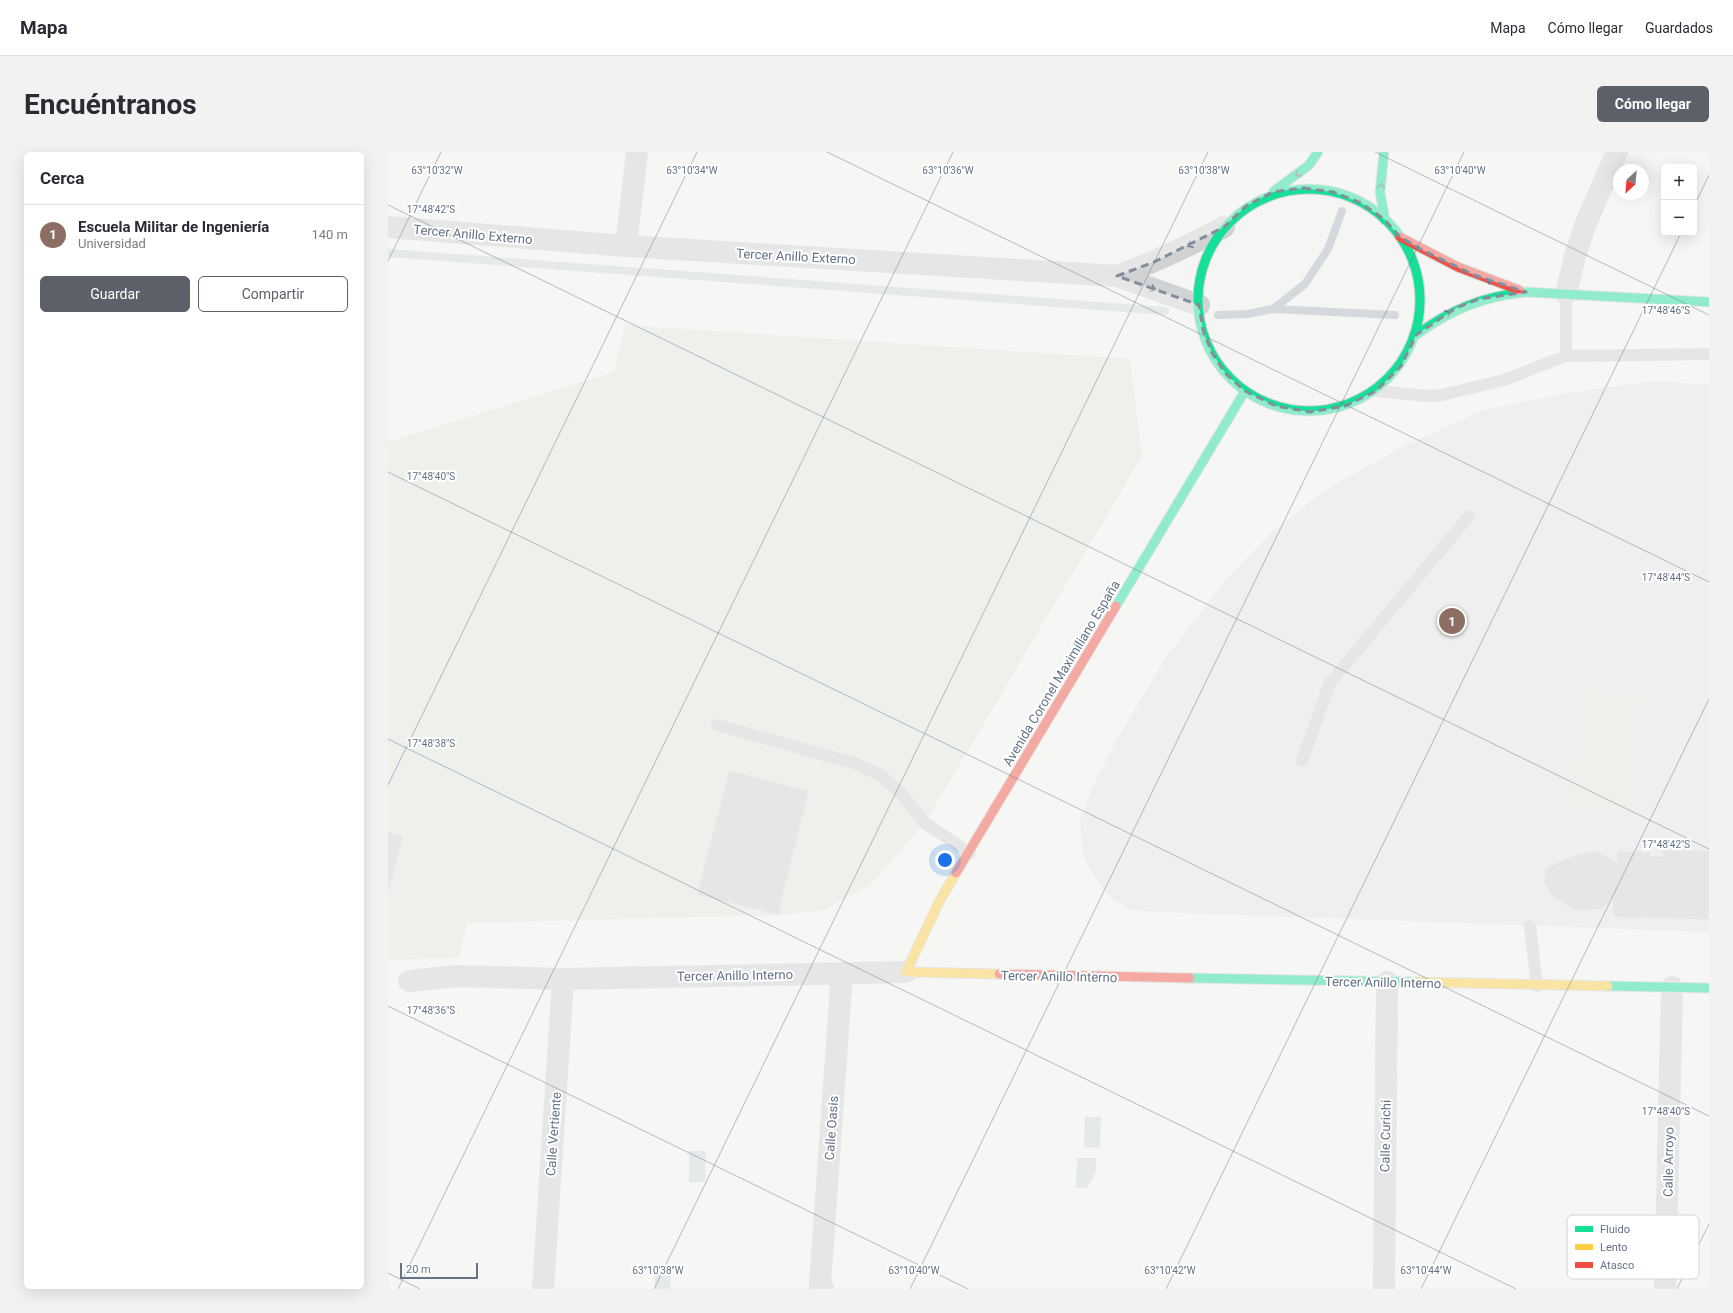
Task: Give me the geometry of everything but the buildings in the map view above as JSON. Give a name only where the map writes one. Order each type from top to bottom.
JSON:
[{"type":"street","points":[[626,246],[637,152]]},
{"type":"street","points":[[1117,276],[1190,246],[1224,227],[1246,206],[1273,192],[1309,165],[1318,152]]},
{"type":"street","points":[[1384,152],[1380,192],[1385,220]]},
{"type":"street","points":[[1566,294],[1575,256],[1586,223],[1617,152]]},
{"type":"street","points":[[1224,227],[1209,252],[1201,280],[1199,306],[1203,330],[1212,353],[1226,374],[1245,391],[1276,406],[1310,412],[1345,406],[1376,391],[1401,366],[1416,335],[1419,301],[1414,268],[1400,237],[1385,220],[1360,203],[1333,192],[1303,188],[1273,192]]},
{"type":"street","name":"Tercer Anillo Externo","points":[[388,227],[626,246],[1117,276],[1199,306]]},
{"type":"street","points":[[1400,237],[1455,266],[1500,284],[1526,292]]},
{"type":"street","points":[[1416,335],[1436,320],[1456,308],[1479,299],[1502,294],[1526,292],[1709,302]]},
{"type":"street","name":"Avenida Coronel Maximiliano España","points":[[906,972],[940,902],[1245,391]]},
{"type":"street","name":"Tercer Anillo Interno","points":[[409,981],[456,976],[563,979],[906,972],[1538,986],[1709,988]]},
{"type":"street","name":"Calle Oasis","points":[[821,1286],[842,973]]},
{"type":"street","name":"Calle Vertiente","points":[[543,1289],[563,979]]},
{"type":"street","name":"Calle Curichi","points":[[1384,1289],[1387,982]]},
{"type":"street","name":"Calle Arroyo","points":[[1667,1215],[1672,987]]},
{"type":"street","name":"Calle Arroyo","points":[[1665,1279],[1665,1289]]},
{"type":"lane","points":[[1566,294],[1566,356]]},
{"type":"lane","points":[[1376,391],[1428,396],[1442,395],[1504,380],[1566,356],[1709,354]]},
{"type":"lane","points":[[1302,761],[1330,683],[1469,516]]},
{"type":"lane","points":[[717,725],[857,764],[880,775],[899,791],[925,823],[970,853]]},
{"type":"lane","points":[[1530,926],[1538,986]]},
{"type":"highlighted area","points":[[1303,188],[1333,192],[1361,203],[1385,220],[1400,237],[1424,251],[1474,275],[1526,292],[1479,299],[1456,308],[1416,335],[1401,366],[1376,391],[1345,406],[1310,412],[1276,406],[1245,391],[1226,374],[1212,353],[1203,330],[1199,305],[1117,276],[1154,262],[1224,227],[1246,206],[1273,192]]},
{"type":"shaded area","points":[[625,325],[1130,359],[1142,456],[925,823],[871,884],[824,910],[778,915],[467,923],[459,958],[388,960],[388,442],[614,372]]},
{"type":"shaded area","points":[[1653,381],[1709,385],[1709,932],[1157,912],[1131,910],[1110,898],[1094,876],[1083,855],[1080,822],[1088,798],[1111,749],[1163,662],[1225,580],[1272,532],[1324,491],[1402,447],[1484,410],[1569,393]]},
{"type":"shaded area","points":[[1580,689],[1643,695],[1631,814],[1568,808]]},
{"type":"shaded area","points":[[1085,1117],[1101,1117],[1100,1148],[1084,1147]]},
{"type":"shaded area","points":[[689,1151],[706,1151],[705,1182],[689,1182]]},
{"type":"shaded area","points":[[1077,1158],[1096,1158],[1096,1172],[1087,1188],[1076,1188]]},
{"type":"shaded area","points":[[655,1267],[671,1268],[670,1289],[655,1289]]},
{"type":"waterway","points":[[1218,315],[1248,314],[1273,309],[1305,284],[1328,249],[1342,211]]},
{"type":"waterway","points":[[388,253],[1165,311]]},
{"type":"waterway","points":[[1273,309],[1395,315]]},
{"type":"traffic: fast","points":[[1274,191],[1309,165],[1318,152]]},
{"type":"traffic: fast","points":[[1384,152],[1380,192],[1385,220]]},
{"type":"traffic: fast","points":[[1309,189],[1331,191],[1361,202],[1379,214],[1395,230],[1407,248],[1415,268],[1418,278],[1420,300],[1418,322],[1407,352],[1395,370],[1379,386],[1361,398],[1341,406],[1331,409],[1309,411],[1287,409],[1257,398],[1239,386],[1223,370],[1211,352],[1203,332],[1200,322],[1198,300],[1200,278],[1211,248],[1223,230],[1239,214],[1257,202],[1277,194],[1287,191],[1309,189]]},
{"type":"traffic: fast","points":[[1416,335],[1455,311],[1495,297],[1526,292],[1709,302]]},
{"type":"traffic: fast","points":[[1116,606],[1245,391]]},
{"type":"traffic: fast","points":[[1190,978],[1417,982]]},
{"type":"traffic: fast","points":[[1608,986],[1709,988]]},
{"type":"traffic: slow","points":[[956,873],[939,902],[906,972],[999,974]]},
{"type":"traffic: slow","points":[[1417,982],[1608,986]]},
{"type":"traffic: jam","points":[[1400,237],[1458,267],[1519,290]]},
{"type":"traffic: jam","points":[[956,873],[1116,606]]},
{"type":"traffic: jam","points":[[999,974],[1190,978]]},
{"type":"place","name":"Escuela Militar de Ingeniería","points":[[1452,621]]}]
